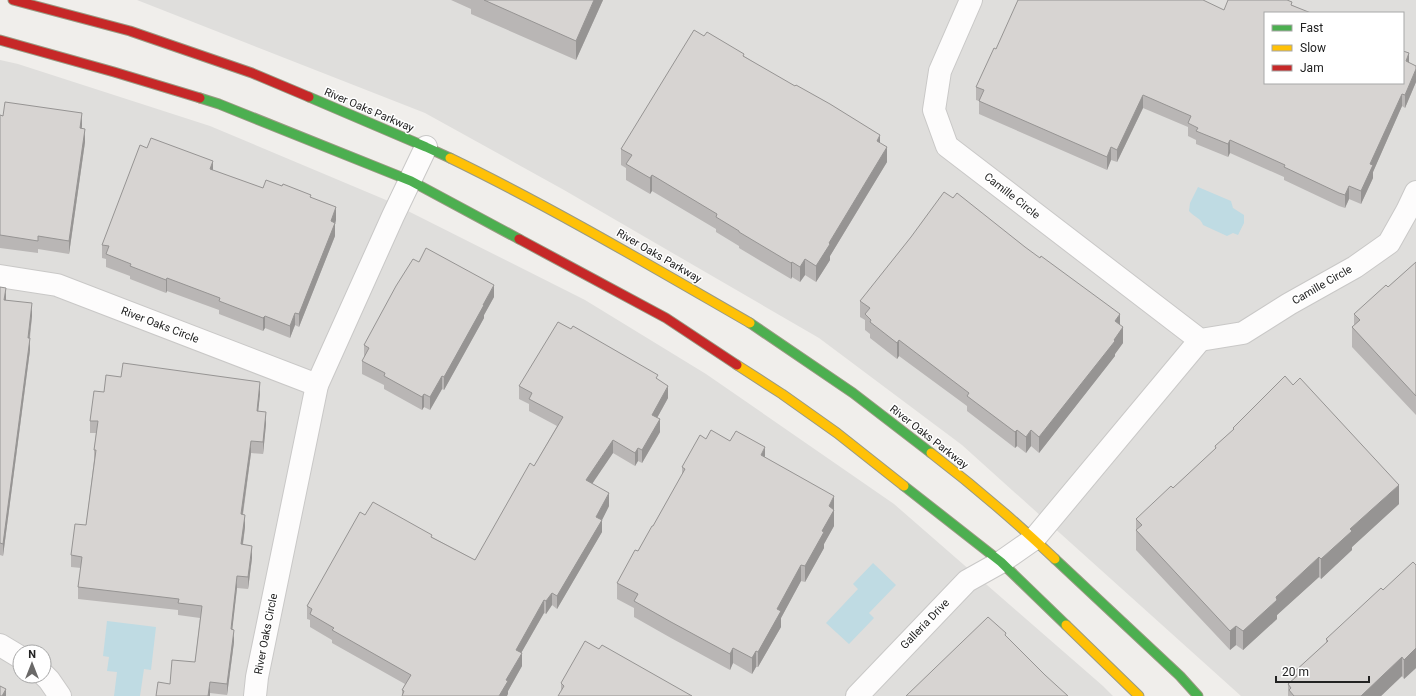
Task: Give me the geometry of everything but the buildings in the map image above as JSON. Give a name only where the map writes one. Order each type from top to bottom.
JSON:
[{"type":"street","name":"River Oaks Parkway","points":[[13,0],[130,31],[252,73],[426,147],[507,186],[615,245],[760,328],[853,393],[953,470],[1034,539],[1180,676],[1198,696]]},
{"type":"street","name":"Camille Circle","points":[[971,0],[940,71],[934,110],[947,146],[1200,340],[1243,333],[1289,304],[1355,267],[1389,243],[1416,192]]},
{"type":"street","points":[[0,40],[114,72],[219,104],[411,181],[666,318],[837,432],[1001,562],[1074,631],[1139,696]]},
{"type":"street","name":"River Oaks Circle","points":[[255,696],[257,677],[317,385],[393,216],[426,147]]},
{"type":"street","name":"River Oaks Circle","points":[[0,276],[57,285],[317,385]]},
{"type":"street","points":[[1001,562],[1034,539],[1200,340]]},
{"type":"street","name":"Galleria Drive","points":[[857,696],[967,581],[1001,562]]},
{"type":"street","points":[[0,645],[12,652]]},
{"type":"street","points":[[52,684],[60,696]]},
{"type":"shaded area","points":[[137,0],[1416,0],[1416,696],[1241,696],[962,445],[819,338],[564,190],[425,113]]},
{"type":"shaded area","points":[[0,60],[18,64],[210,126],[386,200],[585,300],[706,374],[894,504],[1113,696],[0,696]]},
{"type":"water","points":[[1198,187],[1231,201],[1233,208],[1244,215],[1244,223],[1238,235],[1233,233],[1227,236],[1203,225],[1201,221],[1189,211],[1190,203]]},
{"type":"water","points":[[873,563],[896,585],[869,613],[874,618],[849,644],[826,623],[858,589],[853,584]]},
{"type":"water","points":[[107,621],[156,627],[151,670],[144,669],[140,696],[114,696],[117,672],[107,671],[109,657],[103,656]]},
{"type":"traffic: fast","points":[[309,97],[450,158]]},
{"type":"traffic: fast","points":[[200,98],[219,104],[411,181],[519,239]]},
{"type":"traffic: fast","points":[[750,323],[853,393],[931,453]]},
{"type":"traffic: fast","points":[[904,486],[1001,562],[1066,625]]},
{"type":"traffic: fast","points":[[1055,559],[1180,676],[1198,696]]},
{"type":"traffic: slow","points":[[450,158],[564,217],[750,323]]},
{"type":"traffic: slow","points":[[737,365],[782,394],[837,433],[904,486]]},
{"type":"traffic: slow","points":[[931,453],[994,504],[1055,559]]},
{"type":"traffic: slow","points":[[1066,625],[1139,696]]},
{"type":"traffic: jam","points":[[13,0],[130,31],[252,73],[309,97]]},
{"type":"traffic: jam","points":[[0,40],[200,98]]},
{"type":"traffic: jam","points":[[519,239],[666,318],[737,365]]}]
